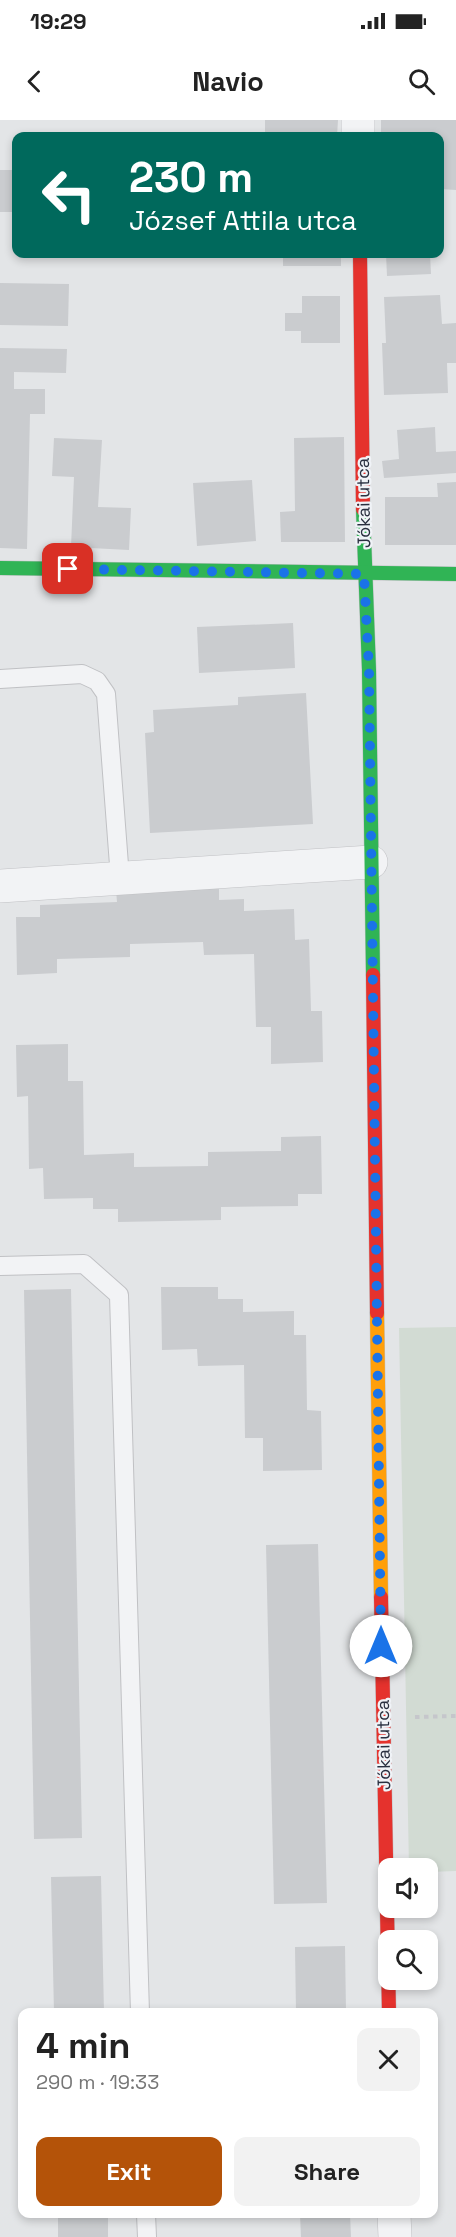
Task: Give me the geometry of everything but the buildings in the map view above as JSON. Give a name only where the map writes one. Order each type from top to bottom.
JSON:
[{"type":"street","name":"Jókai utca","points":[[360,258],[364,574],[369,670],[382,1717],[389,2008]]},
{"type":"street","points":[[0,567],[456,574]]},
{"type":"street","points":[[0,886],[371,862]]},
{"type":"street","points":[[394,2218],[395,2237]]},
{"type":"lane","points":[[0,679],[82,674],[97,681],[106,694],[120,878]]},
{"type":"lane","points":[[0,1266],[84,1264],[119,1295],[140,2008]]},
{"type":"lane","points":[[146,2218],[147,2237]]},
{"type":"path","points":[[382,1717],[456,1716]]},
{"type":"shaded area","points":[[456,1327],[456,1871],[438,1872],[438,1858],[409,1858],[399,1328]]},
{"type":"traffic: fast","points":[[363,509],[369,670],[373,975]]},
{"type":"traffic: fast","points":[[0,568],[456,574]]},
{"type":"traffic: slow","points":[[377,1313],[381,1597]]},
{"type":"traffic: jam","points":[[360,258],[363,509]]},
{"type":"traffic: jam","points":[[373,975],[377,1313]]},
{"type":"traffic: jam","points":[[381,1597],[389,2008]]},
{"type":"route","points":[[68,569],[364,574],[369,670],[381,1646]]}]
